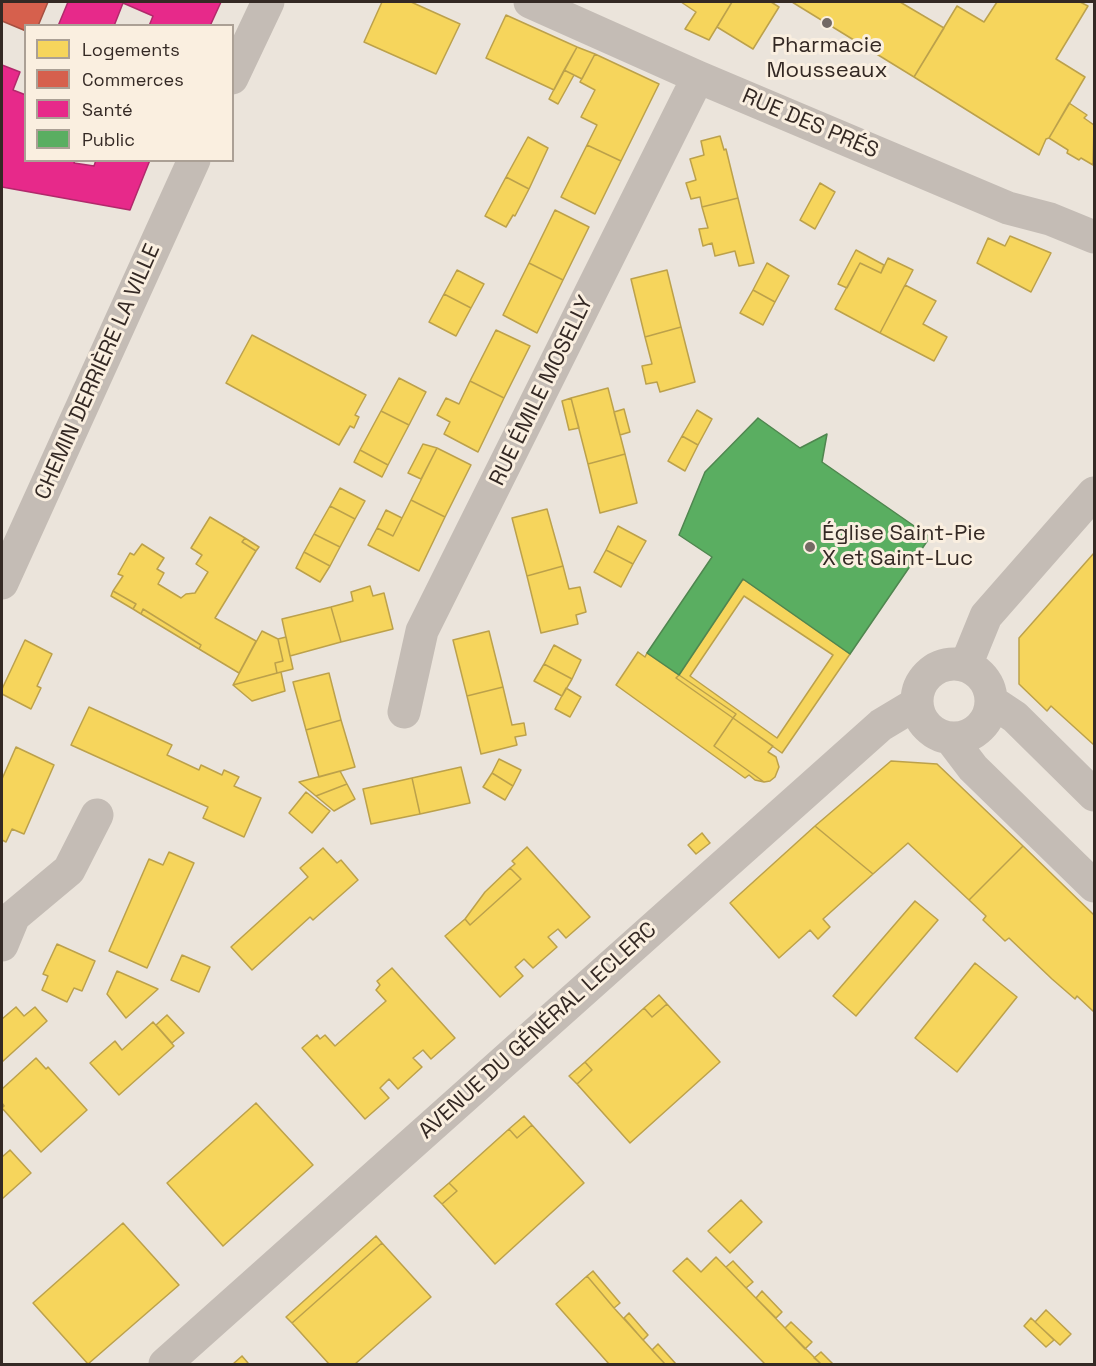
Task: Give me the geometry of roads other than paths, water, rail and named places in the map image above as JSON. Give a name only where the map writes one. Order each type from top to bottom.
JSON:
[{"type":"street","points":[[234,74],[268,2]]},
{"type":"street","name":"RUE DES PRÉS","points":[[530,2],[698,77],[1008,208],[1050,219],[1095,237]]},
{"type":"street","name":"RUE ÉMILE MOSELLY","points":[[404,712],[422,631],[698,77]]},
{"type":"street","name":"CHEMIN DERRIÈRE LA VILLE","points":[[2,583],[193,162]]},
{"type":"street","points":[[966,665],[986,616],[1095,493]]},
{"type":"street","points":[[951,739],[976,731],[987,718],[991,701],[989,687],[979,673],[966,665],[951,663],[936,668],[924,677],[918,688],[916,704],[922,721],[931,730],[951,739],[973,768],[1095,886]]},
{"type":"street","points":[[991,701],[1015,717],[1095,795]]},
{"type":"street","name":"AVENUE DU GÉNÉRAL LECLERC","points":[[165,1365],[880,725],[916,704]]},
{"type":"street","points":[[2,945],[14,916],[69,870],[97,815]]},
{"type":"place","name":"Pharmacie Mousseaux","points":[[827,23]]},
{"type":"place","name":"Église Saint-Pie X et Saint-Luc","points":[[810,547]]}]
